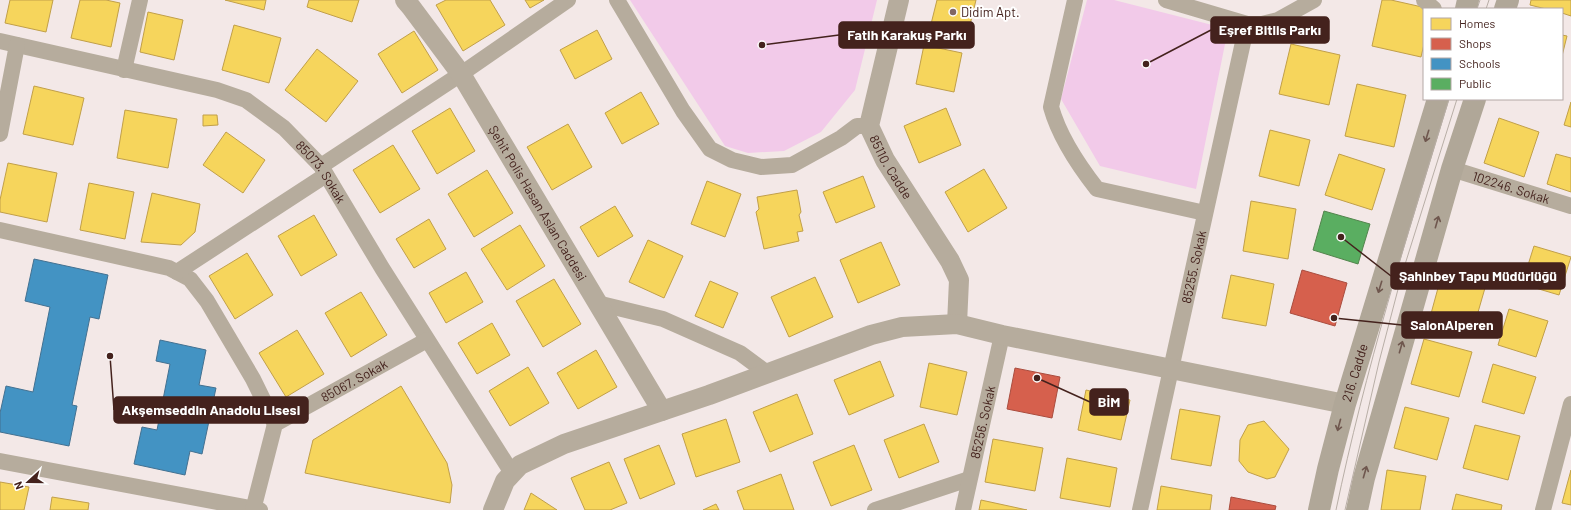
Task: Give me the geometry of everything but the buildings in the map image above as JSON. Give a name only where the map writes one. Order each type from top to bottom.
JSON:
[{"type":"main road","name":"216. Cadde","points":[[1319,510],[1345,404],[1438,100]]},
{"type":"main road","points":[[1357,510],[1364,478],[1452,169],[1475,100]]},
{"type":"street","points":[[124,70],[140,0]]},
{"type":"street","name":"Şehit Polis Hasan Aslan Caddesi","points":[[405,0],[461,74],[662,411]]},
{"type":"street","points":[[177,272],[568,0]]},
{"type":"street","points":[[617,0],[683,111],[710,149],[732,160],[761,167],[792,165],[841,138],[857,126],[869,126]]},
{"type":"street","name":"85110. Cadde","points":[[899,0],[869,126],[885,160],[950,261],[959,280],[957,324]]},
{"type":"street","points":[[1075,0],[1051,107],[1055,124],[1097,190],[1205,213]]},
{"type":"street","points":[[1166,0],[1248,24],[1262,24],[1278,20],[1314,0]]},
{"type":"street","points":[[1424,0],[1433,8]]},
{"type":"street","name":"85255. Sokak","points":[[1140,510],[1248,24]]},
{"type":"street","name":"85073. Sokak","points":[[0,41],[217,90],[246,100],[284,128],[323,171],[427,340],[512,473]]},
{"type":"street","points":[[0,134],[17,45]]},
{"type":"street","name":"102246. Sokak","points":[[1452,169],[1571,206]]},
{"type":"street","points":[[0,230],[169,268],[190,279],[207,301],[253,379],[275,424],[256,510],[0,461]]},
{"type":"street","points":[[597,303],[663,319],[740,353],[767,373]]},
{"type":"street","points":[[493,510],[505,481],[520,465],[564,444],[709,396],[871,334],[902,327],[957,324],[1002,335],[1345,404]]},
{"type":"street","name":"85256. Sokak","points":[[962,510],[1002,335]]},
{"type":"street","name":"85067. Sokak","points":[[275,424],[427,340]]},
{"type":"street","points":[[1543,510],[1571,404]]},
{"type":"street","points":[[876,510],[969,479]]},
{"type":"shaded area","points":[[630,0],[877,0],[855,90],[821,132],[784,151],[748,153],[725,146]]},
{"type":"shaded area","points":[[1087,0],[1114,0],[1228,29],[1196,189],[1100,166],[1061,99]]},
{"type":"tram line","points":[[1477,8],[1480,0]]},
{"type":"tram line","points":[[1486,8],[1489,0]]},
{"type":"tram line","points":[[1336,510],[1347,458],[1373,355],[1402,252],[1449,100]]},
{"type":"tram line","points":[[1345,510],[1379,362],[1402,274],[1457,100]]},
{"type":"place","name":"Didim Apt.","points":[[953,12]]},
{"type":"place","name":"Fatih Karakuş Parkı","points":[[762,45]]},
{"type":"place","name":"Eşref Bitlis Parkı","points":[[1146,64]]},
{"type":"place","name":"Şahinbey Tapu Müdürlüğü","points":[[1341,237]]},
{"type":"place","name":"SalonAlperen","points":[[1334,318]]},
{"type":"place","name":"Akşemseddin Anadolu Lisesi","points":[[110,356]]},
{"type":"place","name":"BİM","points":[[1037,378]]}]
